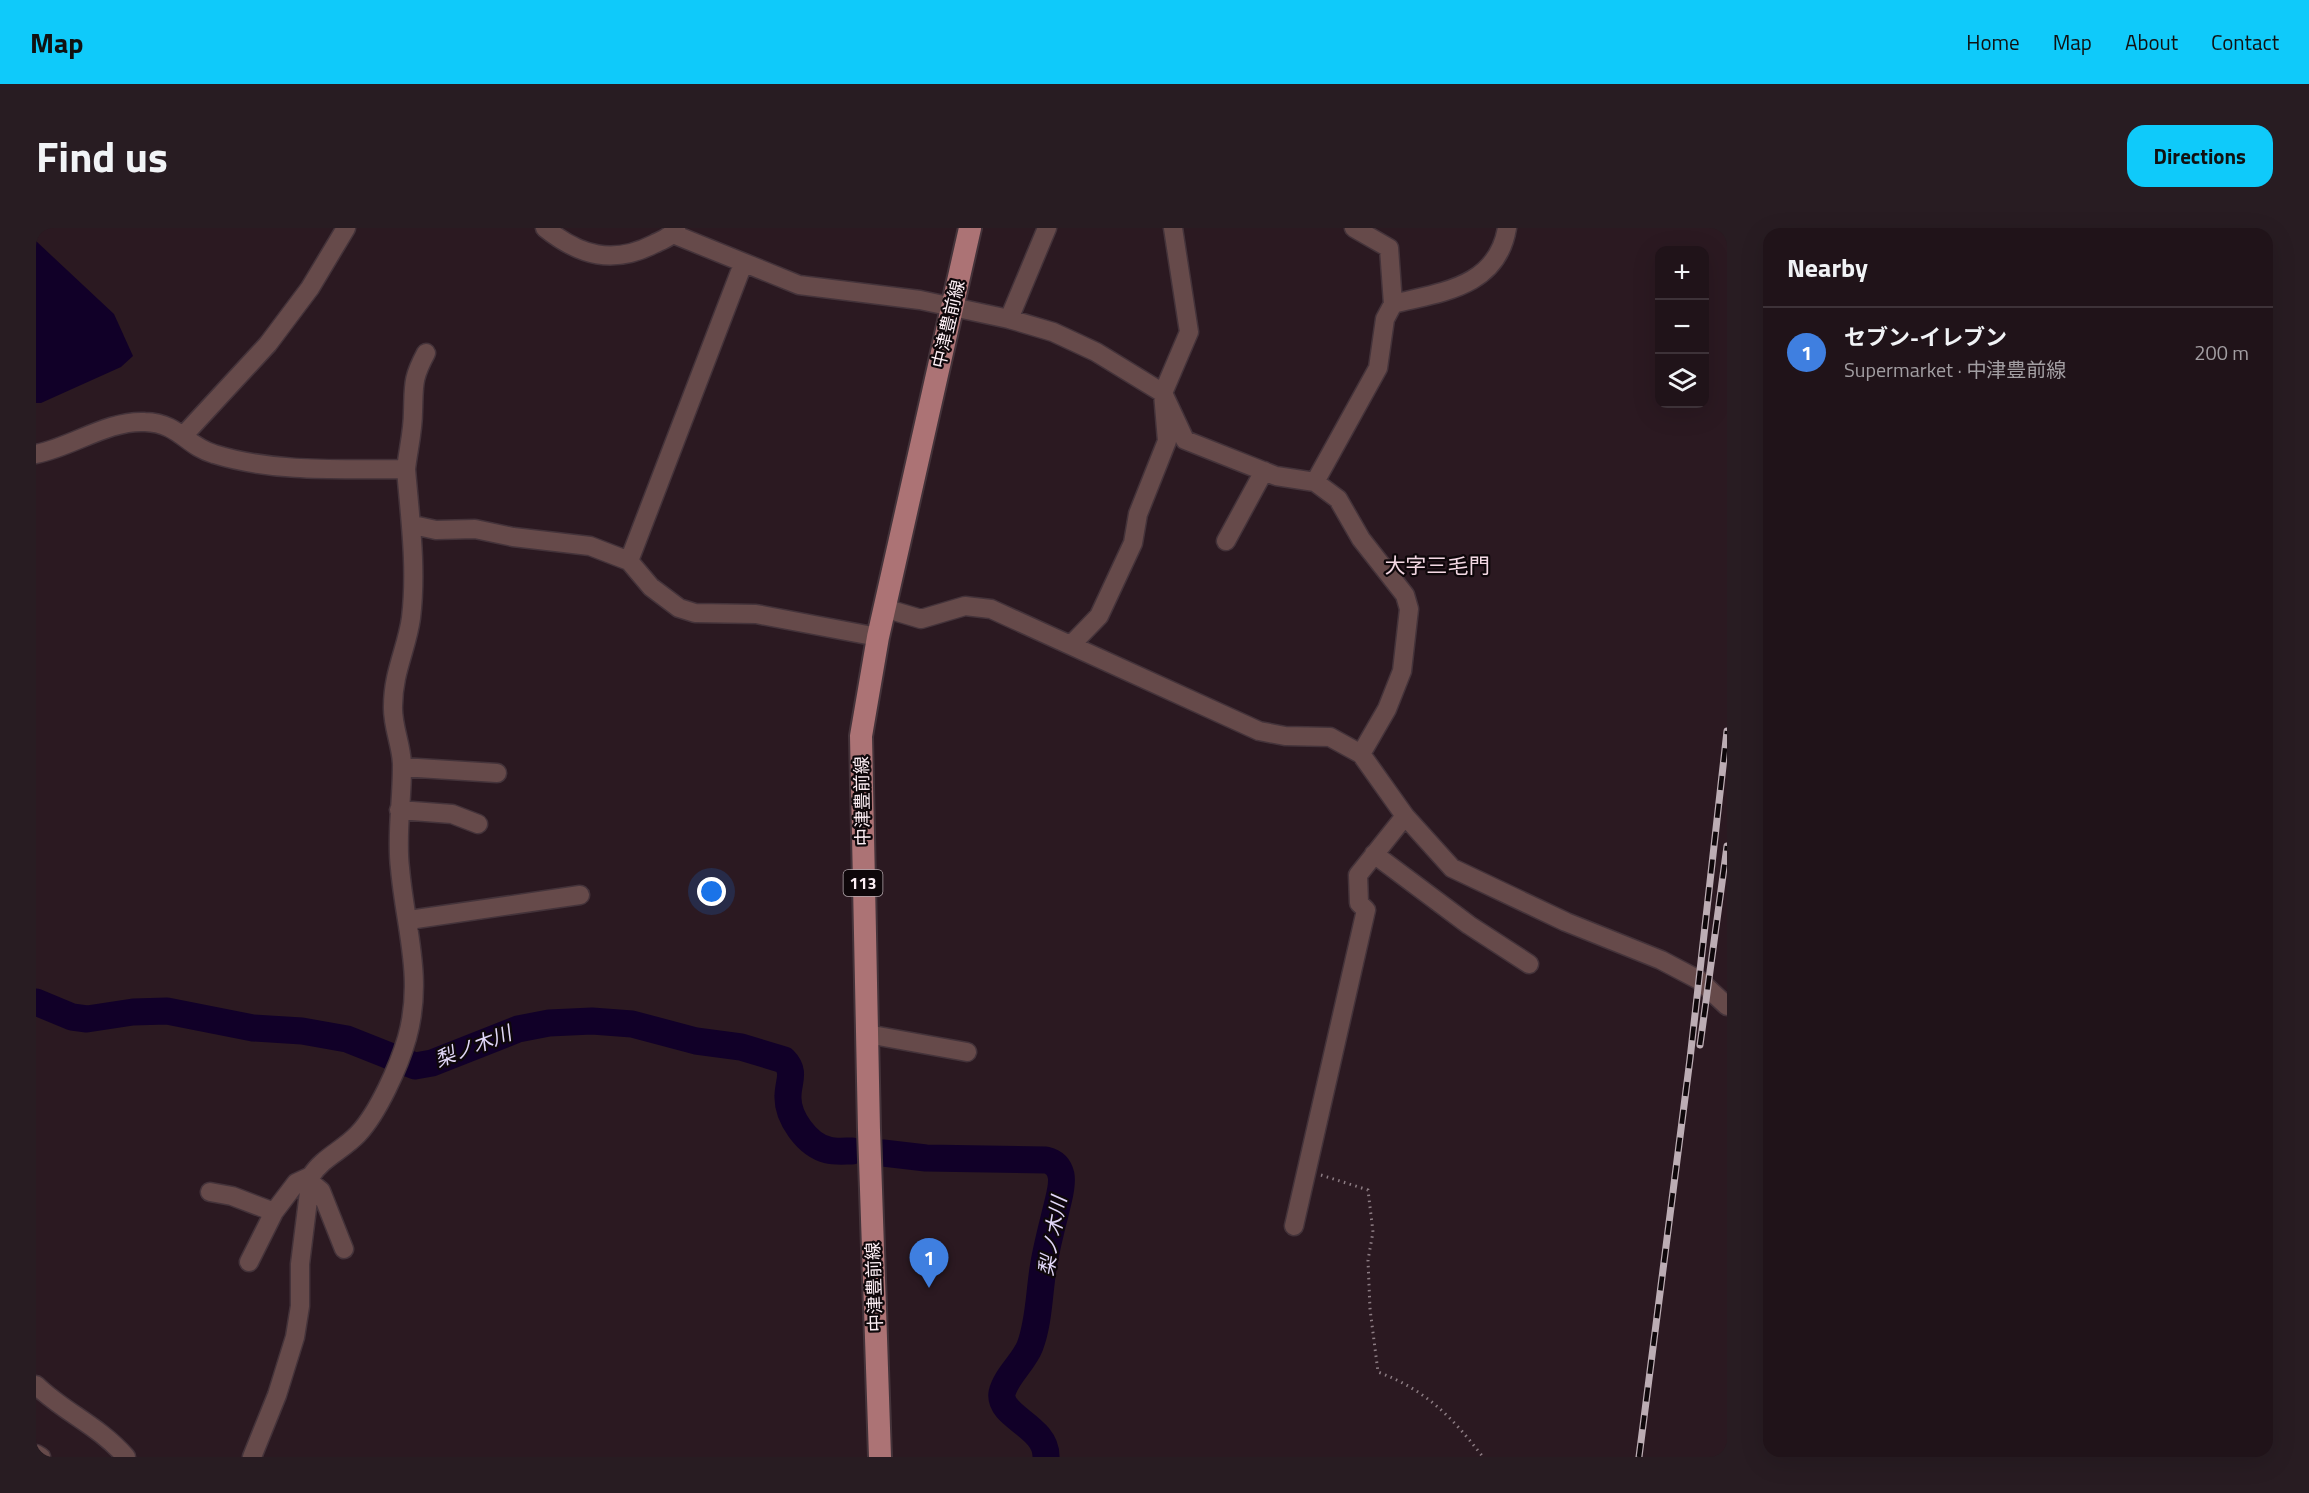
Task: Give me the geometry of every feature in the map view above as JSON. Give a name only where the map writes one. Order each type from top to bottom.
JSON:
[{"type":"main road","name":"中津豊前線","points":[[880,1457],[867,1034],[861,736],[884,609],[970,228]]},
{"type":"street","points":[[183,436],[268,344],[310,288],[346,228]]},
{"type":"street","points":[[545,228],[581,250],[611,258],[647,248],[675,231],[743,264],[799,285],[951,306],[1053,332],[1096,352],[1163,393],[1185,440],[1276,476],[1315,482],[1338,499],[1361,539],[1405,595],[1409,609],[1402,671],[1387,709],[1361,754]]},
{"type":"street","points":[[1009,319],[1047,228]]},
{"type":"street","points":[[1071,645],[1099,616],[1133,543],[1138,514],[1167,441],[1163,393],[1189,332],[1173,228]]},
{"type":"street","points":[[1315,482],[1378,368],[1385,319],[1393,304],[1389,248],[1354,228]]},
{"type":"street","points":[[1393,304],[1458,289],[1471,281],[1488,268],[1506,237],[1507,228]]},
{"type":"street","points":[[629,561],[743,264]]},
{"type":"street","points":[[252,1457],[277,1395],[298,1320],[300,1264],[311,1179],[317,1167],[358,1134],[382,1097],[407,1040],[414,1011],[414,952],[399,867],[402,767],[392,708],[396,671],[411,619],[413,525],[406,469],[413,412],[411,393],[416,372],[426,353]]},
{"type":"street","points":[[36,454],[135,422],[173,427],[183,436],[213,454],[277,466],[406,469]]},
{"type":"street","points":[[1226,541],[1264,471]]},
{"type":"street","points":[[413,525],[436,530],[475,529],[513,537],[563,541],[590,546],[629,561],[651,587],[679,608],[695,613],[756,614],[878,637]]},
{"type":"street","points":[[884,609],[921,619],[964,606],[991,609],[1259,730],[1285,736],[1330,737],[1361,754],[1405,816],[1452,868],[1478,883],[1566,922],[1661,960],[1699,980],[1727,1006]]},
{"type":"street","points":[[402,767],[497,773]]},
{"type":"street","points":[[399,810],[452,814],[478,824]]},
{"type":"street","points":[[1294,1226],[1365,910],[1359,903],[1359,875],[1405,816]]},
{"type":"street","points":[[1374,854],[1468,925],[1529,964]]},
{"type":"street","points":[[408,920],[580,895]]},
{"type":"street","points":[[867,1034],[967,1052]]},
{"type":"street","points":[[249,1262],[274,1212],[296,1183],[311,1179]]},
{"type":"street","points":[[311,1179],[321,1191],[344,1249]]},
{"type":"street","points":[[210,1192],[232,1196],[274,1212]]},
{"type":"street","points":[[36,1385],[46,1395],[101,1431],[126,1457]]},
{"type":"street","points":[[36,1454],[40,1457]]},
{"type":"path","points":[[1306,1171],[1368,1190],[1373,1232],[1368,1260],[1370,1309],[1378,1372],[1398,1380],[1442,1408],[1483,1457]]},
{"type":"shaded area","points":[[36,241],[114,314],[133,356],[121,367],[41,403],[36,403]]},
{"type":"waterway","name":"梨ノ木川","points":[[36,1002],[72,1017],[87,1019],[133,1012],[167,1011],[253,1028],[302,1031],[347,1039],[415,1066],[432,1063],[518,1029],[549,1023],[592,1021],[632,1024],[696,1041],[741,1047],[784,1060],[791,1073],[788,1091],[791,1113],[800,1129],[820,1147],[834,1151],[852,1151]]},
{"type":"waterway","name":"梨ノ木川","points":[[883,1153],[926,1158],[1046,1160],[1054,1163],[1059,1169],[1061,1187],[1044,1261],[1033,1337],[1027,1352],[1007,1381],[1002,1393],[1007,1409],[1039,1437],[1046,1457]]},
{"type":"railway","points":[[1639,1457],[1690,1059],[1727,731]]},
{"type":"railway","points":[[1700,1045],[1727,846]]},
{"type":"place","name":"セブン-イレブン","points":[[929,1288]]},
{"type":"district","name":"大字三毛門","points":[[1437,565]]}]
